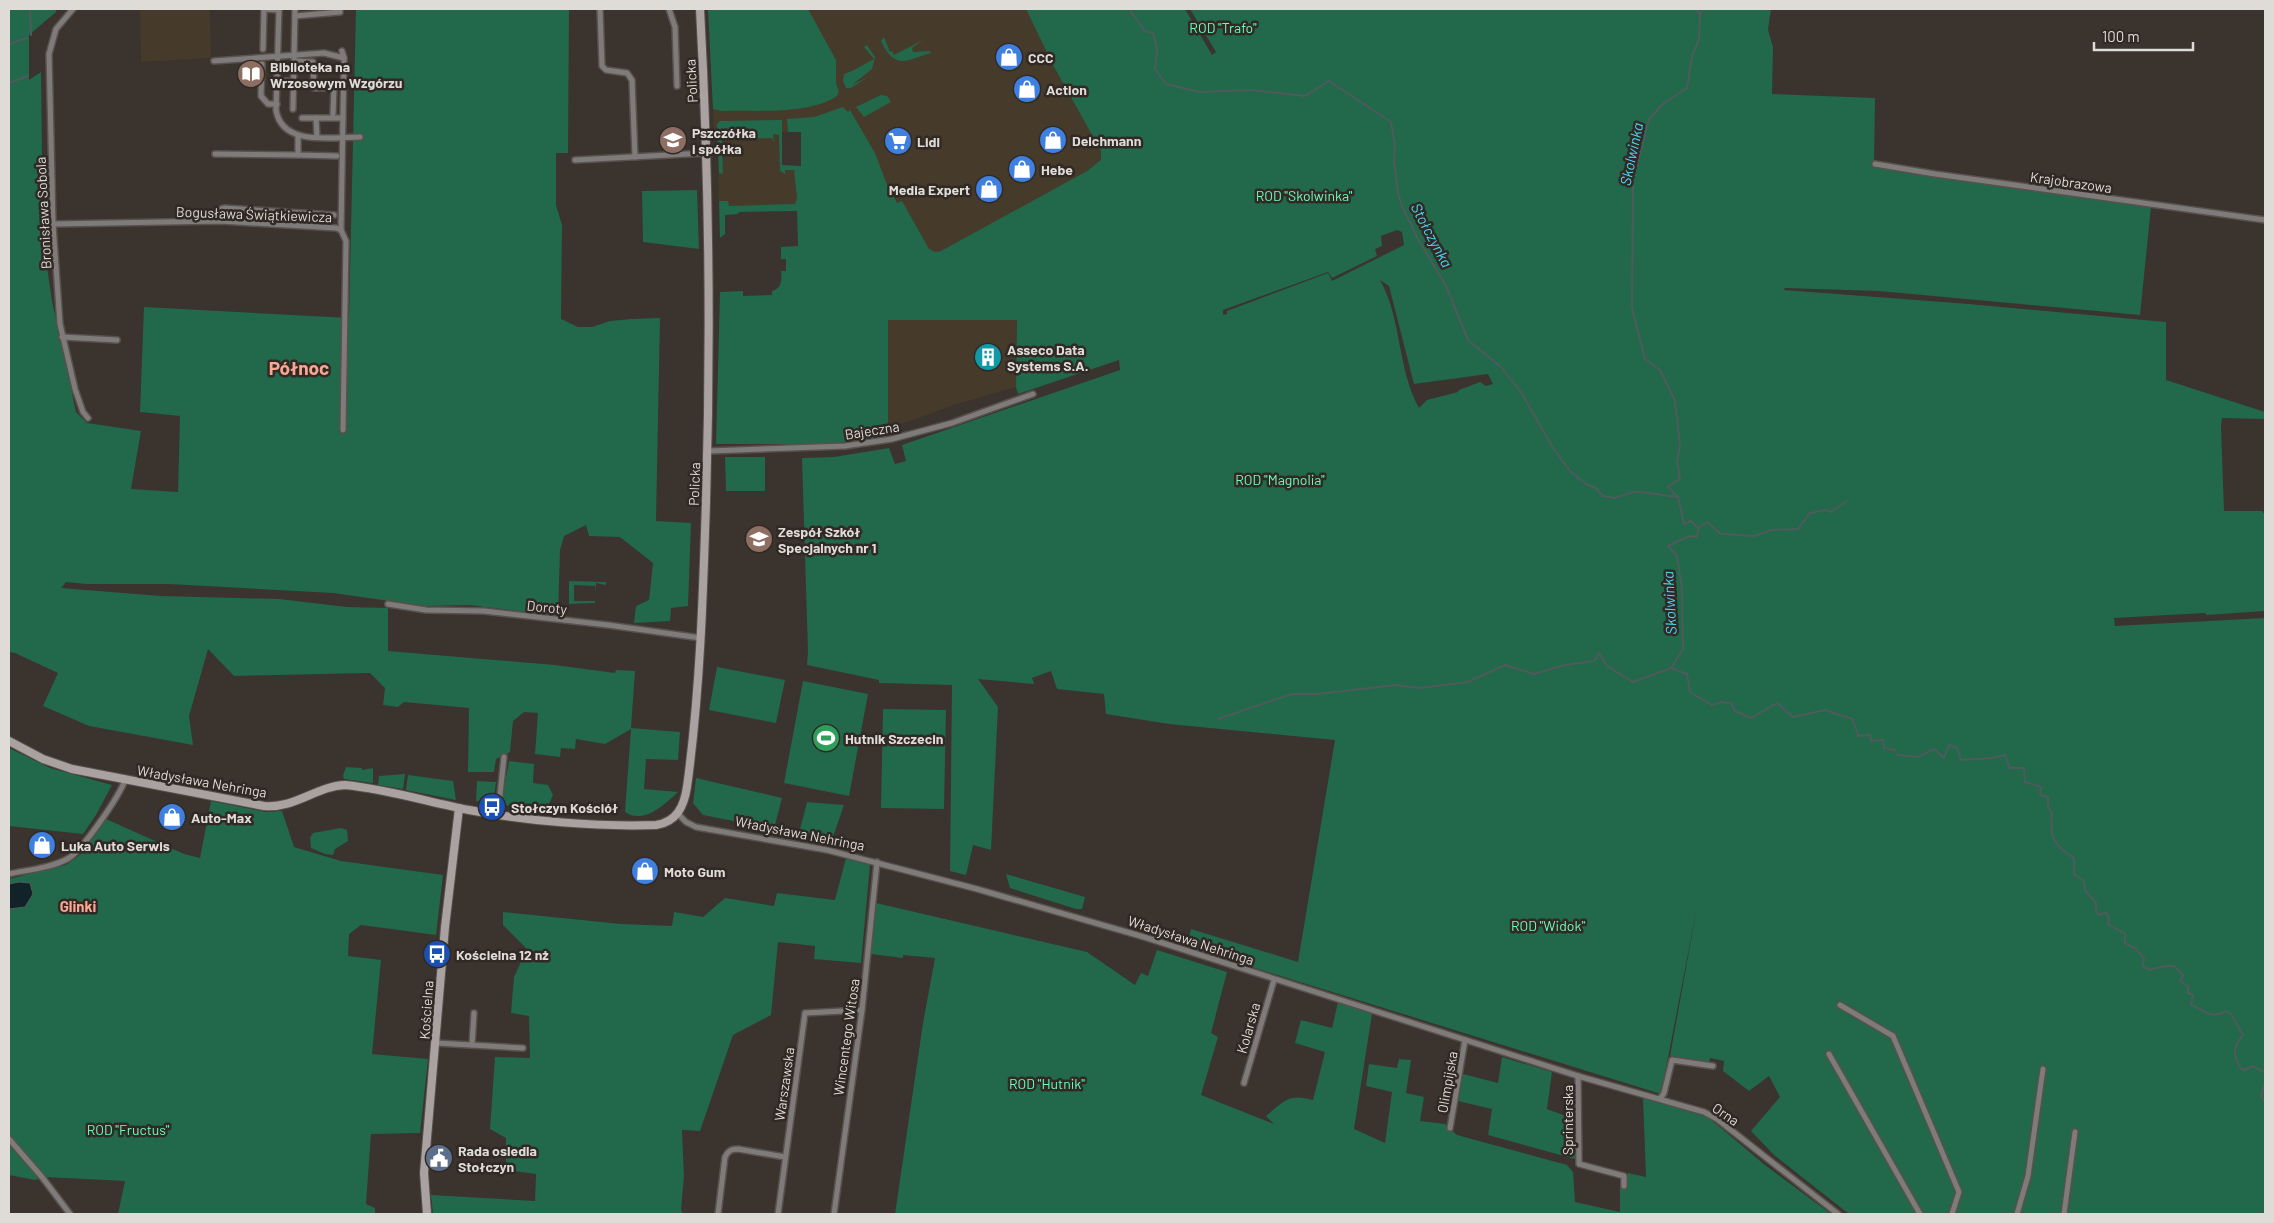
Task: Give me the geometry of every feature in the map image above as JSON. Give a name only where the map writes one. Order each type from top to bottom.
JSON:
[{"type":"street","name":"Bronisława Sobola","points":[[73,9],[56,29],[49,54],[53,224],[62,337],[78,397],[83,412],[88,418]]},
{"type":"street","points":[[262,50],[264,9],[279,9],[277,104],[281,124],[298,136],[360,137]]},
{"type":"street","points":[[293,109],[297,58],[295,9]]},
{"type":"street","points":[[600,9],[602,66],[606,70],[627,73],[632,80],[635,157]]},
{"type":"street","points":[[669,9],[675,27],[677,86]]},
{"type":"street","name":"Policka","points":[[678,814],[684,802],[687,787],[702,638],[708,451],[710,362],[706,153],[700,9]]},
{"type":"street","points":[[295,16],[340,12]]},
{"type":"street","points":[[341,230],[344,58],[342,51]]},
{"type":"street","points":[[297,58],[324,53],[344,58]]},
{"type":"street","points":[[214,61],[278,57],[311,61],[314,63],[314,88],[334,88],[333,114]]},
{"type":"street","points":[[262,64],[261,96],[268,104],[277,104]]},
{"type":"street","points":[[277,81],[294,81]]},
{"type":"street","points":[[302,118],[342,116]]},
{"type":"street","points":[[316,118],[317,137]]},
{"type":"street","points":[[298,136],[298,155]]},
{"type":"street","points":[[575,160],[706,153]]},
{"type":"street","points":[[215,154],[337,156]]},
{"type":"street","name":"Krajobrazowa","points":[[1874,164],[2265,220]]},
{"type":"street","points":[[219,215],[221,209],[224,208],[334,216]]},
{"type":"street","points":[[321,215],[321,227]]},
{"type":"street","name":"Bogusława Świątkiewicza","points":[[53,224],[221,221],[341,230],[346,241],[343,430]]},
{"type":"street","points":[[62,337],[117,340]]},
{"type":"street","name":"Bajeczna","points":[[708,451],[845,446],[892,440],[952,423],[1033,394]]},
{"type":"street","name":"Doroty","points":[[388,604],[426,610],[484,612],[608,625],[702,638]]},
{"type":"street","name":"Władysława Nehringa","points":[[9,741],[57,765],[125,780],[271,807],[287,805],[332,787],[346,785],[460,808],[569,823],[653,825],[666,822],[678,814],[686,822],[696,827],[819,848],[877,862],[1144,937],[1274,980],[1352,1002],[1578,1076]]},
{"type":"street","points":[[498,814],[504,757]]},
{"type":"street","points":[[9,874],[69,858],[90,836],[125,780]]},
{"type":"street","name":"Kościelna","points":[[426,1214],[424,1173],[445,927],[460,808]]},
{"type":"street","name":"Wincentego Witosa","points":[[834,1214],[862,1010],[877,862]]},
{"type":"street","name":"Kolarska","points":[[1244,1083],[1274,980]]},
{"type":"street","points":[[1840,1005],[1893,1036],[1959,1192],[1952,1214]]},
{"type":"street","name":"Warszawska","points":[[778,1214],[805,1013],[862,1010]]},
{"type":"street","points":[[472,1044],[474,1012]]},
{"type":"street","name":"Olimpijska","points":[[1450,1128],[1465,1040]]},
{"type":"street","points":[[436,1043],[523,1048]]},
{"type":"street","points":[[1830,1054],[1920,1214]]},
{"type":"street","points":[[1660,1099],[1664,1094],[1672,1060],[1713,1066]]},
{"type":"street","points":[[2017,1214],[2028,1176],[2043,1069]]},
{"type":"street","name":"Orna","points":[[1578,1076],[1704,1112],[1717,1119],[1838,1214]]},
{"type":"street","name":"Sprinterska","points":[[1578,1076],[1579,1164],[1624,1176],[1624,1186]]},
{"type":"street","points":[[2064,1214],[2075,1132]]},
{"type":"street","points":[[9,1139],[42,1177],[70,1214]]},
{"type":"street","points":[[718,1214],[725,1157],[728,1152],[738,1149],[785,1157]]},
{"type":"shaded area","points":[[140,9],[210,9],[211,58],[141,62]]},
{"type":"shaded area","points":[[708,9],[1027,9],[1139,151],[929,268],[801,131],[781,132],[782,165],[801,166],[801,207],[719,208],[718,151],[717,133],[714,133]]},
{"type":"shaded area","points":[[888,320],[1017,320],[1016,387],[957,404],[888,429]]},
{"type":"green space","points":[[9,9],[56,9],[56,12],[29,35],[29,80],[41,72],[43,239],[52,301],[76,412],[87,423],[141,431],[131,489],[178,492],[180,416],[140,412],[144,307],[349,318],[356,9],[569,9],[568,153],[556,153],[556,205],[562,225],[561,319],[578,327],[592,327],[610,321],[660,318],[656,521],[691,523],[688,606],[671,608],[670,621],[634,623],[636,606],[649,600],[653,563],[620,537],[589,536],[586,525],[564,536],[560,550],[558,616],[469,605],[425,606],[333,593],[169,584],[86,584],[66,582],[61,588],[161,596],[279,599],[347,607],[388,608],[388,651],[555,665],[615,673],[616,670],[635,671],[631,728],[680,732],[678,760],[646,759],[644,789],[678,792],[661,807],[647,815],[639,816],[625,812],[631,729],[605,744],[576,739],[575,749],[561,748],[560,757],[535,754],[538,713],[524,712],[513,721],[510,752],[496,759],[494,772],[468,772],[469,708],[404,702],[398,707],[383,705],[385,688],[370,673],[234,676],[208,649],[189,716],[193,745],[89,726],[43,706],[58,673],[9,652]]},
{"type":"green space","points":[[708,9],[808,9],[836,60],[836,83],[839,91],[837,96],[825,102],[797,109],[722,111],[713,109]]},
{"type":"green space","points":[[1026,9],[1185,9],[1212,55],[1216,52],[1190,9],[1771,9],[1768,30],[1773,47],[1772,94],[1875,98],[1874,166],[2151,207],[2140,315],[1879,291],[1785,288],[1784,290],[2166,322],[2166,380],[2265,412],[2265,419],[2222,418],[2221,426],[2224,511],[2262,511],[2265,515],[2265,611],[2114,618],[2115,626],[2265,618],[2265,1214],[1849,1214],[1774,1155],[1751,1131],[1780,1097],[1769,1076],[1749,1091],[1723,1071],[1724,1061],[1710,1058],[1709,1062],[1670,1056],[1697,907],[1661,1094],[1187,947],[1191,929],[1298,962],[1335,740],[1169,724],[1106,714],[1104,694],[1057,689],[1051,671],[1032,678],[1034,684],[978,679],[998,707],[991,850],[973,845],[966,875],[950,871],[952,685],[879,683],[879,680],[807,665],[802,458],[834,457],[889,448],[895,464],[906,461],[902,445],[1120,370],[1119,360],[1018,394],[1016,387],[1017,320],[888,320],[888,429],[879,432],[873,438],[830,444],[716,444],[720,292],[743,291],[743,296],[772,295],[772,291],[778,288],[781,283],[781,271],[786,271],[786,259],[781,259],[781,247],[798,246],[797,211],[739,212],[738,214],[725,215],[725,234],[720,238],[719,201],[728,201],[729,206],[795,204],[797,198],[794,170],[785,170],[785,174],[780,171],[779,135],[773,134],[774,142],[772,138],[722,140],[723,174],[719,173],[717,124],[720,121],[782,120],[782,165],[801,166],[801,132],[788,132],[787,119],[814,117],[843,107],[848,112],[850,110],[875,153],[886,182],[897,203],[902,201],[929,249],[935,252],[941,251],[1087,171],[1101,160],[1101,151],[1053,65]],"holes":[[[1397,230],[1402,232],[1404,245],[1332,281],[1328,273],[1227,311],[1227,314],[1223,315],[1223,310],[1328,272],[1332,278],[1377,256],[1375,249],[1382,246],[1381,236]],[[1380,280],[1389,286],[1414,384],[1488,374],[1493,384],[1486,386],[1480,382],[1458,392],[1427,400],[1419,408],[1407,377],[1392,311]]]},
{"type":"green space","points":[[884,37],[890,52],[892,51],[894,55],[923,40],[912,48],[913,52],[930,51],[931,53],[908,60],[897,60],[891,57],[886,50],[881,41]]},
{"type":"green space","points":[[867,45],[875,57],[872,69],[852,85],[868,77],[851,88],[846,88],[843,81],[844,74],[874,59],[864,47]]},
{"type":"green space","points":[[881,95],[887,96],[891,102],[864,117],[856,107]]},
{"type":"green space","points":[[697,190],[699,249],[643,242],[642,191]]},
{"type":"green space","points":[[725,457],[765,457],[765,491],[726,491]]},
{"type":"green space","points":[[569,581],[606,582],[606,585],[596,583],[595,593],[595,586],[574,585],[574,601],[595,601],[595,603],[569,604]]},
{"type":"green space","points":[[717,667],[785,680],[776,723],[709,710]]},
{"type":"green space","name":"Hutnik Szczecin","points":[[803,681],[868,694],[849,796],[784,783]]},
{"type":"green space","points":[[883,709],[946,710],[944,809],[881,808]]},
{"type":"green space","points":[[9,748],[50,768],[112,785],[96,815],[83,834],[9,826]]},
{"type":"green space","points":[[509,761],[534,764],[533,783],[548,785],[553,795],[547,808],[503,805],[502,800]]},
{"type":"green space","points":[[346,767],[362,768],[362,770],[373,768],[373,783],[344,779]]},
{"type":"green space","points":[[405,774],[403,789],[378,785],[379,776]]},
{"type":"green space","points":[[408,775],[453,781],[456,800],[406,790]]},
{"type":"green space","points":[[696,778],[782,798],[774,829],[703,815],[693,803]]},
{"type":"green space","points":[[477,781],[496,782],[493,804],[476,801]]},
{"type":"green space","name":"ROD \"Fructus\"","points":[[211,801],[266,812],[282,811],[294,847],[341,861],[443,875],[436,935],[361,925],[349,934],[348,956],[381,960],[372,1054],[428,1059],[420,1133],[371,1134],[366,1204],[375,1208],[375,1214],[118,1214],[125,1181],[45,1177],[35,1180],[9,1175],[9,879],[66,865],[81,854],[106,819],[184,854],[200,858]]},
{"type":"green space","points":[[807,802],[844,805],[832,840],[799,833]]},
{"type":"green space","points":[[341,828],[347,830],[348,841],[335,849],[333,855],[311,848],[310,838],[313,833]]},
{"type":"green space","points":[[846,858],[870,865],[861,963],[814,959],[815,946],[778,942],[771,1015],[733,1035],[700,1131],[682,1130],[684,1176],[681,1210],[683,1214],[433,1214],[431,1195],[535,1201],[536,1174],[506,1170],[506,1138],[490,1129],[495,1057],[530,1058],[529,1016],[511,1013],[514,977],[527,949],[503,925],[503,912],[621,924],[672,926],[674,912],[703,917],[725,898],[774,906],[777,893],[835,900]]},
{"type":"green space","points":[[1006,874],[1085,897],[1082,909],[1076,909],[1010,888]]},
{"type":"green space","name":"ROD \"Hutnik\"","points":[[876,903],[1087,952],[1135,985],[1141,973],[1148,976],[1157,950],[1227,972],[1211,1033],[1218,1037],[1201,1095],[1274,1124],[1266,1116],[1282,1102],[1298,1097],[1313,1100],[1325,1052],[1295,1043],[1301,1020],[1332,1028],[1338,1002],[1372,1014],[1354,1129],[1385,1143],[1392,1092],[1366,1086],[1369,1064],[1397,1068],[1399,1059],[1411,1060],[1406,1093],[1424,1097],[1420,1121],[1445,1124],[1457,1135],[1567,1165],[1573,1172],[1575,1202],[1620,1212],[1620,1186],[1628,1187],[1628,1173],[1646,1177],[1643,1098],[1708,1117],[1765,1165],[1831,1214],[895,1214],[923,1023],[935,958],[903,955],[903,958],[871,954]]},
{"type":"green space","points":[[1502,1057],[1552,1072],[1547,1109],[1574,1119],[1575,1159],[1488,1135],[1492,1109],[1458,1101],[1463,1074],[1498,1083]]},
{"type":"water","points":[[19,882],[30,883],[33,894],[25,907],[9,909],[9,884]]},
{"type":"waterway","points":[[30,9],[31,35]]},
{"type":"waterway","name":"Stołczynka","points":[[1129,9],[1145,31],[1153,33],[1157,49],[1155,69],[1166,84],[1200,92],[1252,90],[1305,96],[1329,81],[1391,122],[1395,145],[1394,161],[1398,193],[1402,206],[1418,239],[1446,286],[1468,340],[1501,367],[1521,392],[1553,448],[1570,471],[1586,484],[1596,488],[1603,496],[1615,498],[1633,492],[1678,497]]},
{"type":"waterway","name":"Stołczynka","points":[[1695,9],[1700,14]]},
{"type":"waterway","name":"Skolwinka","points":[[1703,9],[1700,14],[1699,39],[1692,56],[1687,88],[1664,103],[1649,119],[1633,180],[1632,308],[1645,359],[1660,370],[1675,401],[1680,446],[1677,461],[1680,479],[1668,487],[1678,497],[1684,524],[1691,521],[1698,528],[1697,537],[1690,536],[1668,546],[1677,556],[1682,589],[1683,649],[1671,668],[1687,674],[1690,692],[1712,705],[1721,702],[1731,703],[1735,711],[1751,718],[1777,703],[1793,717],[1825,710],[1852,719],[1859,736],[1870,735],[1871,741],[1883,740],[1884,748],[1895,750],[1897,755],[1918,757],[1934,749],[1944,758],[1949,745],[1957,748],[1961,760],[1992,758],[2005,755],[2010,768],[2024,768],[2025,782],[2041,787],[2040,795],[2048,797],[2048,807],[2052,813],[2051,828],[2054,840],[2057,845],[2074,858],[2074,874],[2084,881],[2085,890],[2096,903],[2096,911],[2099,915],[2106,912],[2109,919],[2108,924],[2125,934],[2125,943],[2136,949],[2144,958],[2143,966],[2149,970],[2164,966],[2174,966],[2183,975],[2180,981],[2188,986],[2188,993],[2193,995],[2191,1005],[2215,1015],[2226,1011],[2231,1014],[2243,1035],[2237,1043],[2235,1051],[2240,1068],[2245,1070],[2253,1066],[2265,1073]]},
{"type":"waterway","points":[[9,44],[27,38]]},
{"type":"waterway","points":[[9,83],[28,76]]},
{"type":"waterway","points":[[1698,528],[1707,522],[1721,534],[1754,536],[1771,530],[1798,529],[1810,513],[1826,510],[1831,512],[1847,501]]},
{"type":"waterway","points":[[1218,719],[1292,694],[1317,694],[1396,685],[1419,688],[1468,682],[1505,665],[1534,674],[1565,665],[1594,661],[1599,653],[1607,666],[1633,682],[1671,668]]},
{"type":"waterway","name":"Skolwinka","points":[[2265,1083],[2261,1097],[2265,1101]]},
{"type":"place","name":"CCC","points":[[1009,57]]},
{"type":"place","name":"Biblioteka na Wrzosowym Wzgórzu","points":[[251,74]]},
{"type":"place","name":"Action","points":[[1027,89]]},
{"type":"place","name":"Pszczółka i spółka","points":[[673,140]]},
{"type":"place","name":"Deichmann","points":[[1053,140]]},
{"type":"place","name":"Lidl","points":[[898,141]]},
{"type":"place","name":"Hebe","points":[[1022,169]]},
{"type":"place","name":"Media Expert","points":[[989,189]]},
{"type":"place","name":"Asseco Data Systems S.A.","points":[[988,357]]},
{"type":"place","name":"Zespół Szkół Specjalnych nr 1","points":[[759,539]]},
{"type":"place","name":"Hutnik Szczecin","points":[[826,738]]},
{"type":"place","name":"Stołczyn Kościół","points":[[492,807]]},
{"type":"place","name":"Auto-Max","points":[[172,817]]},
{"type":"place","name":"Luka Auto Serwis","points":[[42,845]]},
{"type":"place","name":"Moto Gum","points":[[645,871]]},
{"type":"place","name":"Kościelna 12 nż","points":[[437,954]]},
{"type":"place","name":"Rada osiedla Stołczyn","points":[[439,1158]]},
{"type":"district","name":"Północ","points":[[299,367]]},
{"type":"district","name":"Glinki","points":[[78,906]]},
{"type":"park label","name":"ROD \"Trafo\"","points":[[1223,27]]},
{"type":"park label","name":"ROD \"Skolwinka\"","points":[[1304,195]]},
{"type":"park label","name":"ROD \"Magnolia\"","points":[[1280,479]]},
{"type":"park label","name":"ROD \"Widok\"","points":[[1548,925]]}]
